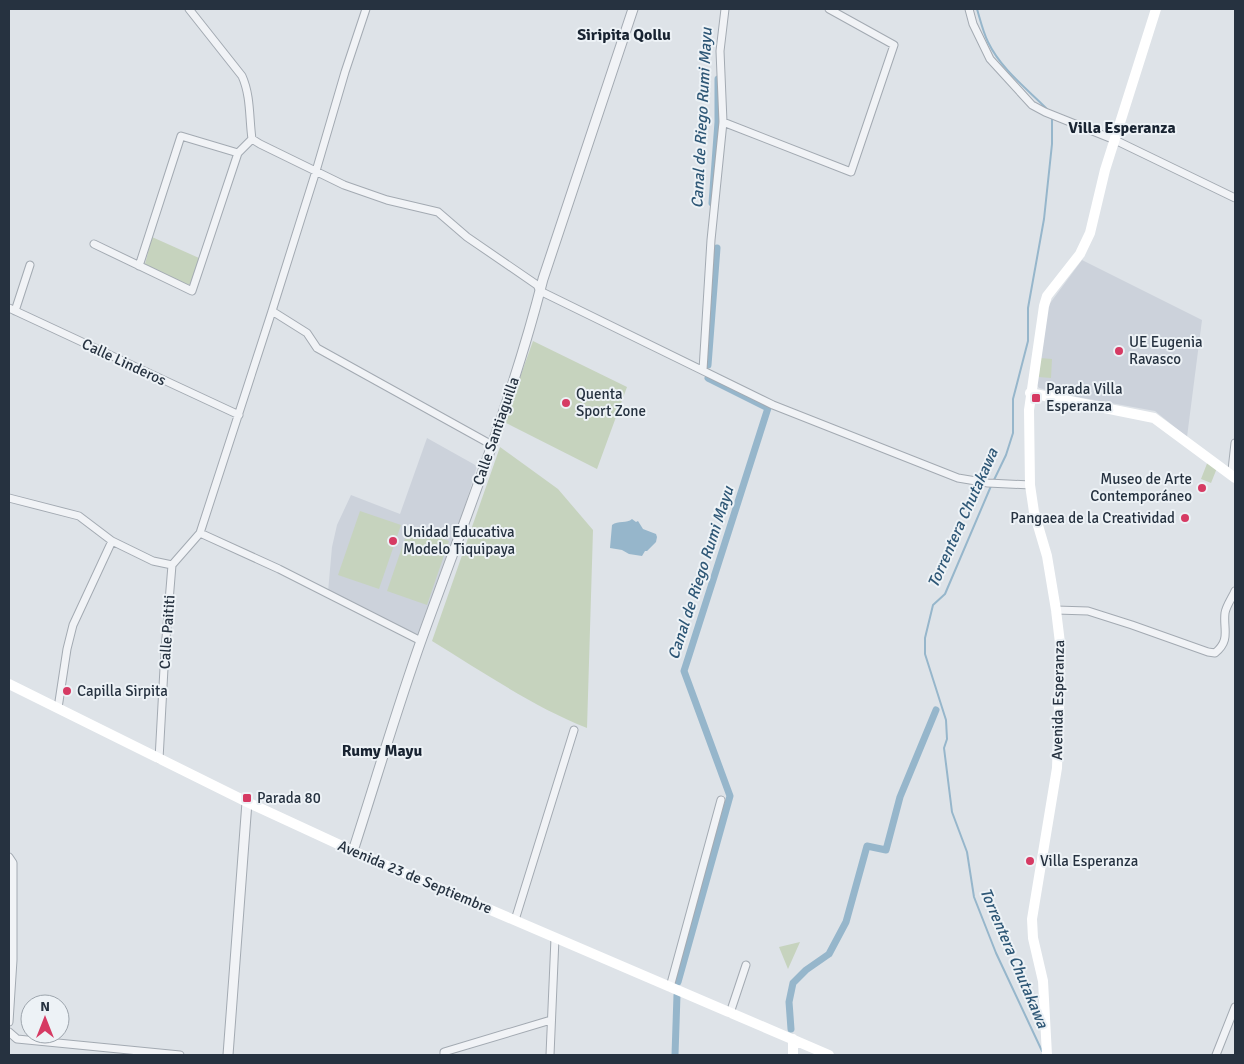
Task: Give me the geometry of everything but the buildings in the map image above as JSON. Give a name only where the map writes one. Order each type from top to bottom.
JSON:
[{"type":"main road","name":"Avenida Esperanza","points":[[1047,1055],[1043,981],[1033,938],[1032,919],[1057,768],[1060,643],[1047,556],[1034,512],[1030,485],[1030,393],[1047,296],[1080,254],[1090,233],[1105,170],[1156,9]]},
{"type":"main road","points":[[1030,393],[1154,418],[1235,478]]},
{"type":"main road","name":"Avenida 23 de Septiembre","points":[[9,684],[246,802],[353,851],[829,1055]]},
{"type":"main road","points":[[793,1039],[793,1055]]},
{"type":"street","points":[[189,9],[236,68],[248,89],[252,139]]},
{"type":"street","points":[[9,498],[79,516],[112,541],[153,561],[172,566],[200,533],[272,311],[366,9]]},
{"type":"street","name":"Calle Santiaguilla","points":[[353,851],[421,641],[517,373],[540,291],[633,9]]},
{"type":"street","points":[[702,370],[711,240],[723,122],[720,51],[725,9]]},
{"type":"street","points":[[723,122],[850,172],[894,45],[828,9]]},
{"type":"street","points":[[969,9],[973,24],[990,59],[1032,105],[1045,113],[1115,140],[1235,198]]},
{"type":"street","points":[[139,266],[181,136],[238,153]]},
{"type":"street","points":[[94,244],[192,291],[238,153],[252,139]]},
{"type":"street","points":[[252,139],[344,185],[387,200],[438,212],[467,237],[537,286],[540,291],[773,405],[958,478],[991,484],[1030,485]]},
{"type":"street","points":[[12,310],[30,265]]},
{"type":"street","name":"Calle Linderos","points":[[12,310],[238,415]]},
{"type":"street","points":[[272,311],[307,333],[317,348],[492,445]]},
{"type":"street","points":[[1235,443],[1232,470],[1235,478]]},
{"type":"street","points":[[200,533],[279,569],[421,641]]},
{"type":"street","points":[[58,708],[66,649],[74,625],[112,541]]},
{"type":"street","name":"Calle Paititi","points":[[160,759],[165,650],[172,566]]},
{"type":"street","points":[[1056,610],[1088,611],[1215,653],[1220,649],[1226,635],[1225,613],[1235,591]]},
{"type":"street","points":[[515,920],[574,730]]},
{"type":"street","points":[[670,987],[721,800]]},
{"type":"street","points":[[228,1055],[246,802]]},
{"type":"street","points":[[9,857],[13,863],[13,935],[9,1022]]},
{"type":"street","points":[[550,1055],[555,938]]},
{"type":"street","points":[[730,1013],[746,965]]},
{"type":"street","points":[[1216,1055],[1235,1007]]},
{"type":"street","points":[[444,1055],[444,1052],[551,1020]]},
{"type":"street","points":[[9,1032],[17,1039],[180,1055]]},
{"type":"shaded area","name":"UE Eugenia Ravasco","points":[[1082,260],[1202,320],[1187,437],[1155,411],[1061,394],[1039,388],[1036,384],[1048,306]]},
{"type":"shaded area","name":"Unidad Educativa Modelo Tiquipaya","points":[[427,438],[477,466],[462,516],[419,635],[328,592],[332,547],[337,525],[351,495],[400,514]]},
{"type":"green space","points":[[152,237],[199,258],[191,283],[188,285],[145,264]]},
{"type":"green space","name":"Quenta Sport Zone","points":[[533,341],[627,387],[597,469],[504,422]]},
{"type":"green space","points":[[1040,358],[1052,359],[1051,378],[1039,377]]},
{"type":"green space","points":[[500,447],[558,489],[593,530],[587,728],[547,710],[432,641]]},
{"type":"green space","points":[[1208,461],[1217,468],[1211,483],[1201,479]]},
{"type":"green space","points":[[360,511],[401,525],[379,589],[338,575]]},
{"type":"green space","points":[[409,527],[449,541],[427,605],[387,591]]},
{"type":"green space","points":[[800,942],[788,969],[779,947]]},
{"type":"water","points":[[632,519],[636,522],[638,521],[643,529],[656,534],[657,537],[656,542],[642,556],[610,548],[612,525]]},
{"type":"waterway","name":"Torrentera Chutakawa","points":[[977,9],[986,38],[993,52],[1014,78],[1047,109]]},
{"type":"waterway","name":"Canal de Riego Rumi Mayu","points":[[712,203],[718,122],[718,79]]},
{"type":"waterway","name":"Torrentera Chutakawa","points":[[993,482],[1006,455],[1013,433],[1013,399],[1028,341],[1028,308],[1044,219],[1052,144],[1052,119]]},
{"type":"waterway","name":"Canal de Riego Rumi Mayu","points":[[708,365],[717,248]]},
{"type":"waterway","name":"Canal de Riego Rumi Mayu","points":[[678,982],[730,796],[684,671],[768,408],[708,378]]},
{"type":"waterway","name":"Torrentera Chutakawa","points":[[991,486],[945,594],[933,605],[925,638],[925,654],[946,720],[947,739],[944,748],[952,812],[967,852],[974,897],[996,953],[1042,1051]]},
{"type":"waterway","points":[[791,1029],[789,1002],[793,983],[806,970],[829,954],[846,922],[867,846],[886,850],[900,797],[936,710]]},
{"type":"waterway","name":"Canal de Riego Rumi Mayu","points":[[675,1055],[677,995]]},
{"type":"place","name":"UE Eugenia Ravasco","points":[[1119,351]]},
{"type":"place","name":"Parada Villa Esperanza","points":[[1036,398]]},
{"type":"place","name":"Quenta Sport Zone","points":[[566,403]]},
{"type":"place","name":"Museo de Arte Contemporáneo","points":[[1202,488]]},
{"type":"place","name":"Pangaea de la Creatividad","points":[[1185,518]]},
{"type":"place","name":"Unidad Educativa Modelo Tiquipaya","points":[[393,541]]},
{"type":"place","name":"Capilla Sirpita","points":[[67,691]]},
{"type":"place","name":"Parada 80","points":[[247,798]]},
{"type":"place","name":"Villa Esperanza","points":[[1030,861]]},
{"type":"district","name":"Siripita Qollu","points":[[624,35]]},
{"type":"district","name":"Villa Esperanza","points":[[1122,128]]},
{"type":"district","name":"Rumy Mayu","points":[[382,751]]}]
